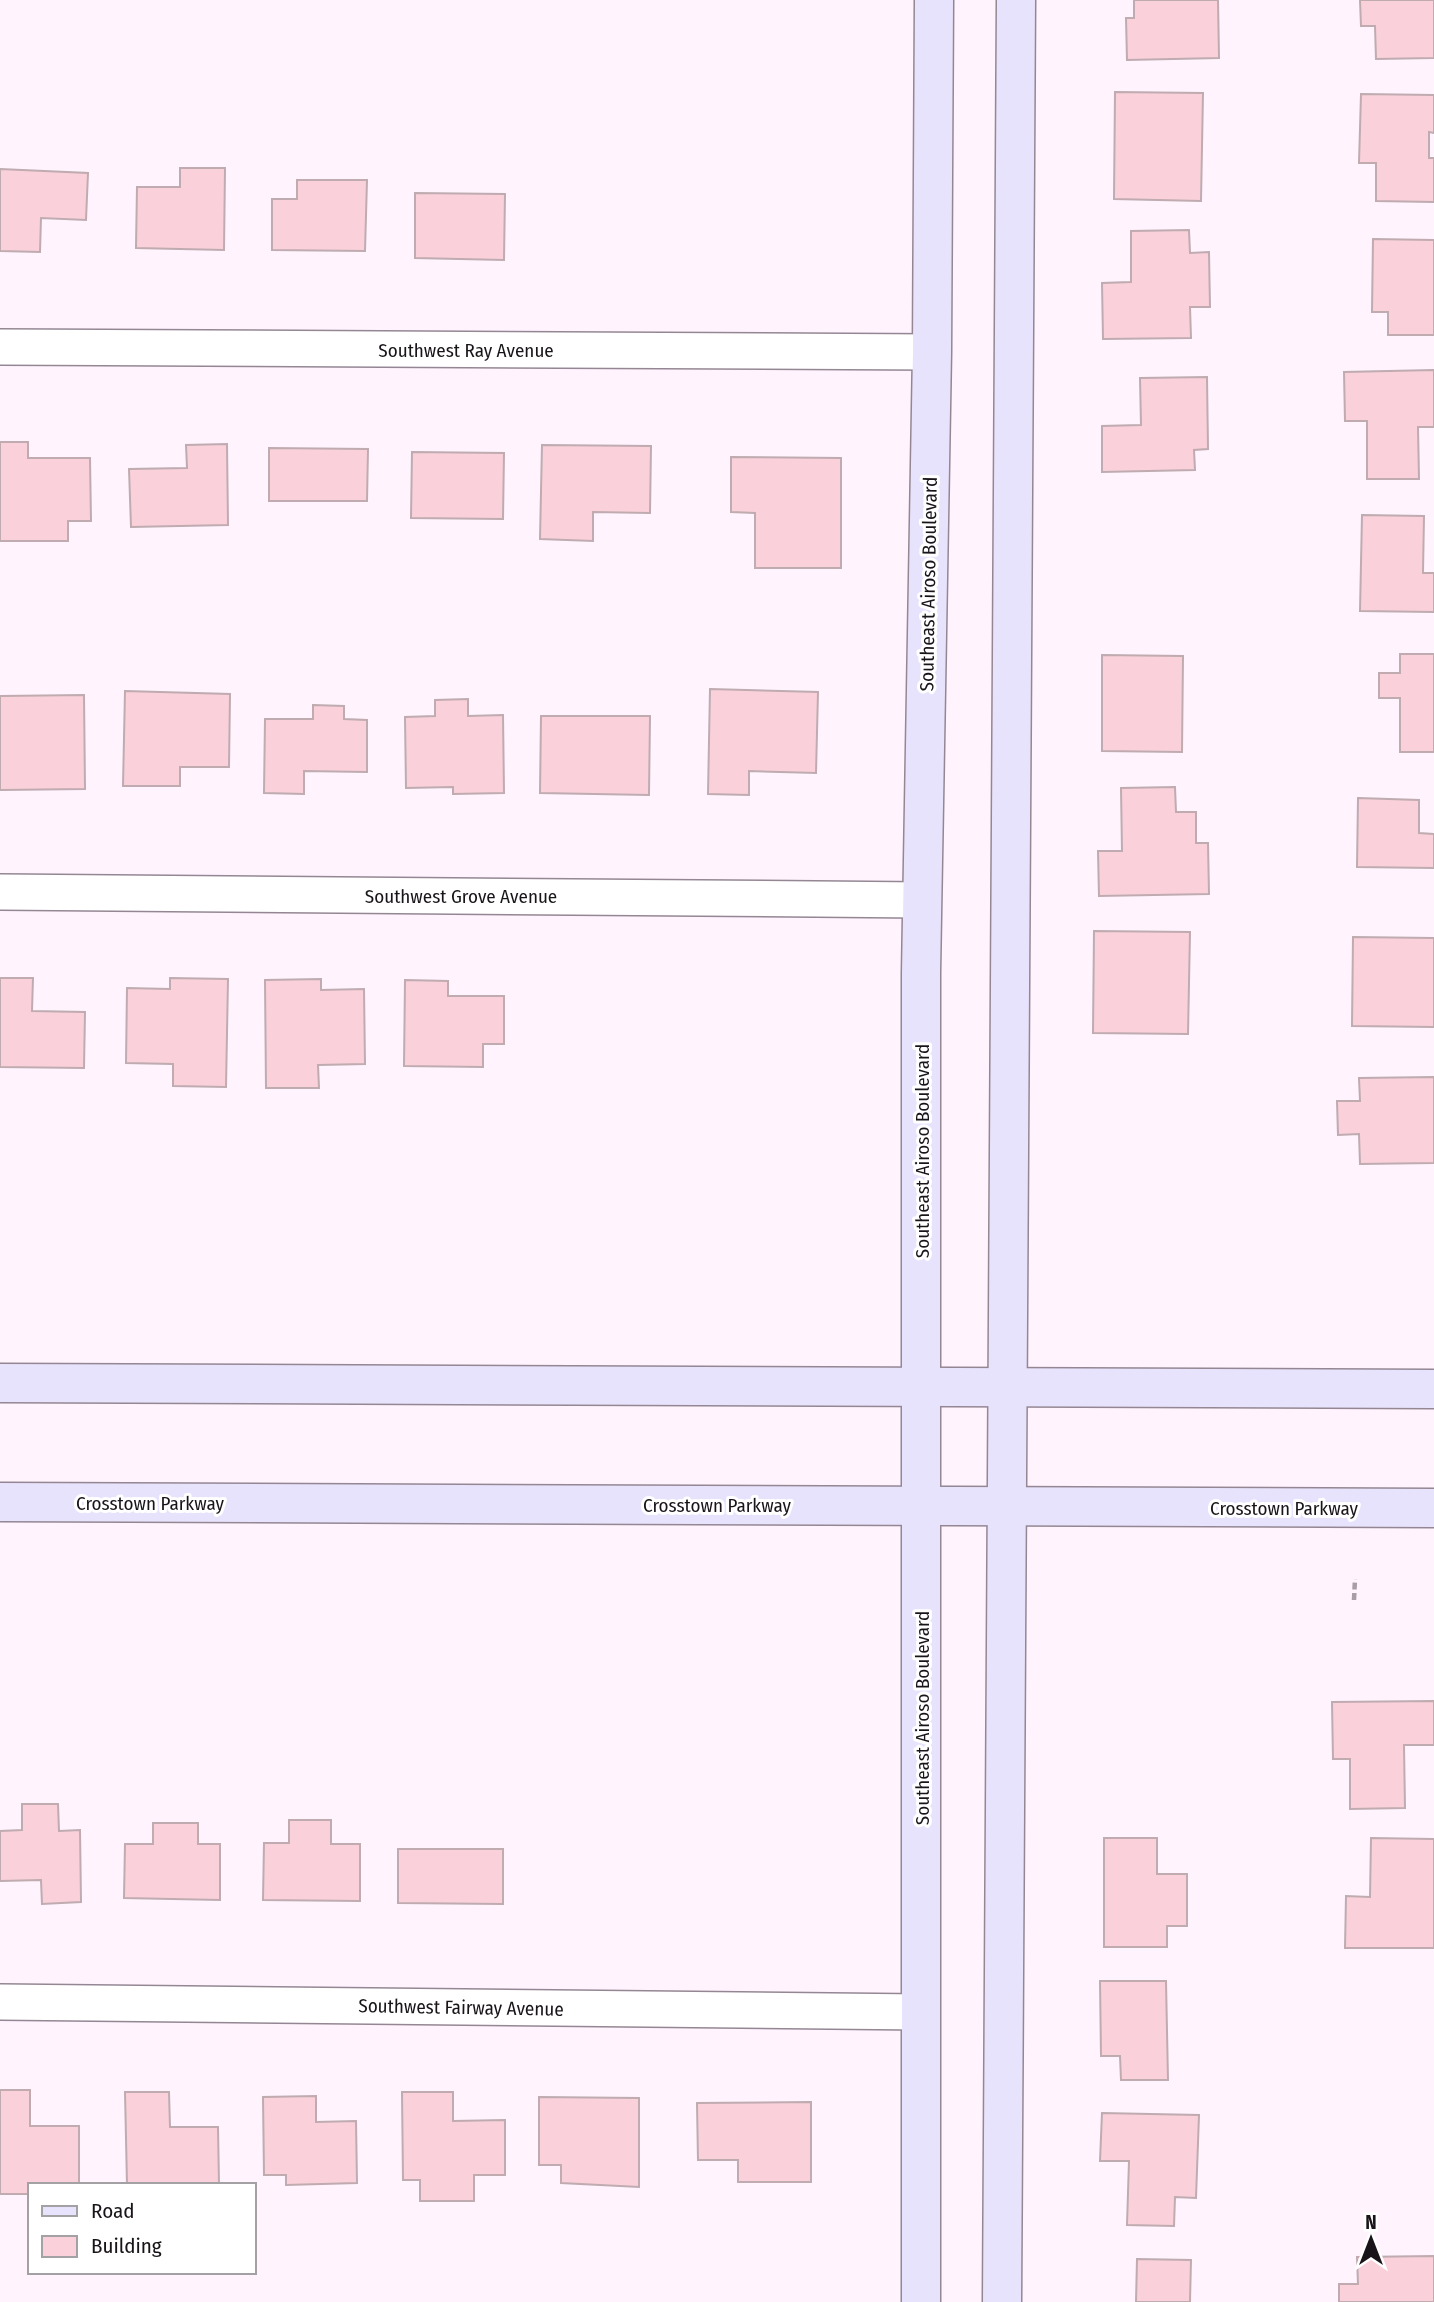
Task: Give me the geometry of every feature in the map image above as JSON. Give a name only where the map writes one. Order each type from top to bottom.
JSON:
[{"type":"main road","name":"Southeast Airoso Boulevard","points":[[921,2302],[923,900],[932,352],[934,0]]},
{"type":"main road","points":[[1002,2302],[1016,0]]},
{"type":"main road","points":[[0,1383],[1434,1389]]},
{"type":"main road","name":"Crosstown Parkway","points":[[0,1502],[1434,1508]]},
{"type":"street","name":"Southwest Ray Avenue","points":[[0,347],[932,352]]},
{"type":"street","name":"Southwest Grove Avenue","points":[[0,892],[923,900]]},
{"type":"street","name":"Southwest Fairway Avenue","points":[[0,2002],[922,2012]]},
{"type":"path","points":[[1354,1600],[1355,1579]]},
{"type":"building","points":[[1134,0],[1218,0],[1219,58],[1127,60],[1126,18],[1134,18]]},
{"type":"building","points":[[1360,0],[1434,0],[1434,58],[1376,59],[1375,26],[1361,26]]},
{"type":"building","points":[[1115,92],[1203,93],[1201,201],[1114,199]]},
{"type":"building","points":[[1361,94],[1434,95],[1434,133],[1429,132],[1429,158],[1434,158],[1434,202],[1376,201],[1376,163],[1359,163]]},
{"type":"building","points":[[180,168],[225,168],[224,250],[136,248],[137,187],[180,187]]},
{"type":"building","points":[[0,169],[88,173],[86,220],[41,218],[40,252],[0,251]]},
{"type":"building","points":[[297,180],[367,180],[365,251],[272,250],[272,199],[297,199]]},
{"type":"building","points":[[415,193],[505,194],[504,260],[415,258]]},
{"type":"building","points":[[1189,230],[1190,253],[1209,252],[1210,307],[1190,307],[1191,338],[1103,339],[1102,283],[1131,282],[1131,231]]},
{"type":"building","points":[[1373,239],[1434,240],[1434,335],[1388,335],[1388,312],[1372,312]]},
{"type":"building","points":[[1434,370],[1434,427],[1418,427],[1419,479],[1367,479],[1367,421],[1345,421],[1344,372]]},
{"type":"building","points":[[1207,377],[1208,449],[1194,450],[1195,470],[1102,472],[1102,426],[1141,425],[1140,378]]},
{"type":"building","points":[[0,442],[28,442],[28,458],[90,458],[91,521],[68,521],[68,541],[0,541]]},
{"type":"building","points":[[227,444],[228,525],[131,527],[129,469],[187,468],[186,445]]},
{"type":"building","points":[[542,445],[651,446],[650,513],[593,512],[593,541],[540,539]]},
{"type":"building","points":[[269,448],[368,449],[367,501],[269,501]]},
{"type":"building","points":[[412,452],[504,453],[503,519],[411,518]]},
{"type":"building","points":[[731,457],[841,458],[841,568],[755,568],[755,513],[731,512]]},
{"type":"building","points":[[1362,515],[1424,516],[1423,573],[1434,573],[1434,612],[1360,611]]},
{"type":"building","points":[[1400,654],[1434,654],[1434,752],[1400,752],[1400,698],[1379,698],[1379,673],[1400,673]]},
{"type":"building","points":[[1102,655],[1183,656],[1182,752],[1102,751]]},
{"type":"building","points":[[710,689],[818,692],[816,773],[749,771],[749,795],[708,794]]},
{"type":"building","points":[[125,691],[230,694],[229,767],[180,767],[180,786],[123,786]]},
{"type":"building","points":[[84,695],[85,789],[0,790],[0,696]]},
{"type":"building","points":[[468,699],[468,716],[503,715],[504,793],[453,794],[453,787],[406,788],[405,717],[435,716],[435,700]]},
{"type":"building","points":[[313,705],[344,706],[344,719],[367,720],[367,772],[304,771],[304,794],[264,793],[265,719],[313,719]]},
{"type":"building","points":[[541,716],[650,716],[649,795],[540,793]]},
{"type":"building","points":[[1175,787],[1176,812],[1196,812],[1196,843],[1208,843],[1209,894],[1099,896],[1098,851],[1122,851],[1121,788]]},
{"type":"building","points":[[1358,798],[1419,800],[1419,833],[1434,834],[1434,868],[1357,867]]},
{"type":"building","points":[[1094,931],[1190,932],[1188,1034],[1093,1033]]},
{"type":"building","points":[[1353,937],[1434,938],[1434,1027],[1352,1026]]},
{"type":"building","points":[[0,978],[33,978],[32,1011],[85,1012],[84,1068],[0,1067]]},
{"type":"building","points":[[170,978],[228,979],[226,1087],[173,1086],[173,1064],[126,1063],[127,988],[170,989]]},
{"type":"building","points":[[321,979],[321,990],[364,989],[365,1064],[318,1065],[319,1088],[266,1088],[265,980]]},
{"type":"building","points":[[405,980],[448,981],[448,996],[504,996],[504,1044],[483,1044],[483,1067],[404,1066]]},
{"type":"building","points":[[1434,1077],[1434,1163],[1360,1164],[1359,1134],[1338,1135],[1337,1101],[1360,1101],[1359,1078]]},
{"type":"building","points":[[1434,1701],[1434,1745],[1404,1745],[1405,1808],[1350,1809],[1350,1759],[1333,1759],[1332,1702]]},
{"type":"building","points":[[22,1804],[58,1804],[59,1831],[80,1830],[81,1902],[42,1904],[41,1880],[0,1881],[0,1831],[22,1830]]},
{"type":"building","points":[[289,1820],[331,1820],[331,1844],[360,1844],[360,1901],[263,1900],[264,1843],[289,1843]]},
{"type":"building","points":[[153,1823],[198,1823],[198,1844],[220,1844],[220,1900],[124,1898],[125,1844],[153,1844]]},
{"type":"building","points":[[1104,1838],[1157,1838],[1157,1874],[1187,1874],[1187,1926],[1167,1926],[1167,1947],[1104,1947]]},
{"type":"building","points":[[1371,1838],[1434,1839],[1434,1948],[1345,1948],[1346,1896],[1370,1897]]},
{"type":"building","points":[[398,1849],[503,1849],[503,1904],[398,1903]]},
{"type":"building","points":[[1100,1981],[1166,1981],[1168,2080],[1121,2080],[1120,2056],[1101,2056]]},
{"type":"building","points":[[0,2090],[30,2090],[30,2126],[79,2126],[79,2183],[28,2183],[28,2194],[0,2194]]},
{"type":"building","points":[[125,2092],[169,2092],[170,2127],[218,2127],[219,2183],[127,2183]]},
{"type":"building","points":[[402,2092],[453,2092],[453,2121],[505,2120],[505,2175],[474,2175],[474,2201],[420,2201],[420,2180],[403,2180]]},
{"type":"building","points":[[316,2096],[316,2122],[356,2121],[357,2183],[286,2185],[286,2175],[264,2175],[263,2097]]},
{"type":"building","points":[[539,2097],[639,2098],[639,2187],[561,2183],[561,2165],[539,2165]]},
{"type":"building","points":[[811,2102],[811,2182],[738,2182],[738,2160],[698,2160],[697,2103]]},
{"type":"building","points":[[1102,2113],[1199,2115],[1196,2198],[1175,2197],[1174,2226],[1127,2225],[1129,2161],[1100,2161]]},
{"type":"building","points":[[1434,2256],[1434,2302],[1339,2302],[1339,2284],[1358,2284],[1357,2257]]},
{"type":"building","points":[[1137,2259],[1191,2260],[1190,2302],[1136,2302]]}]
